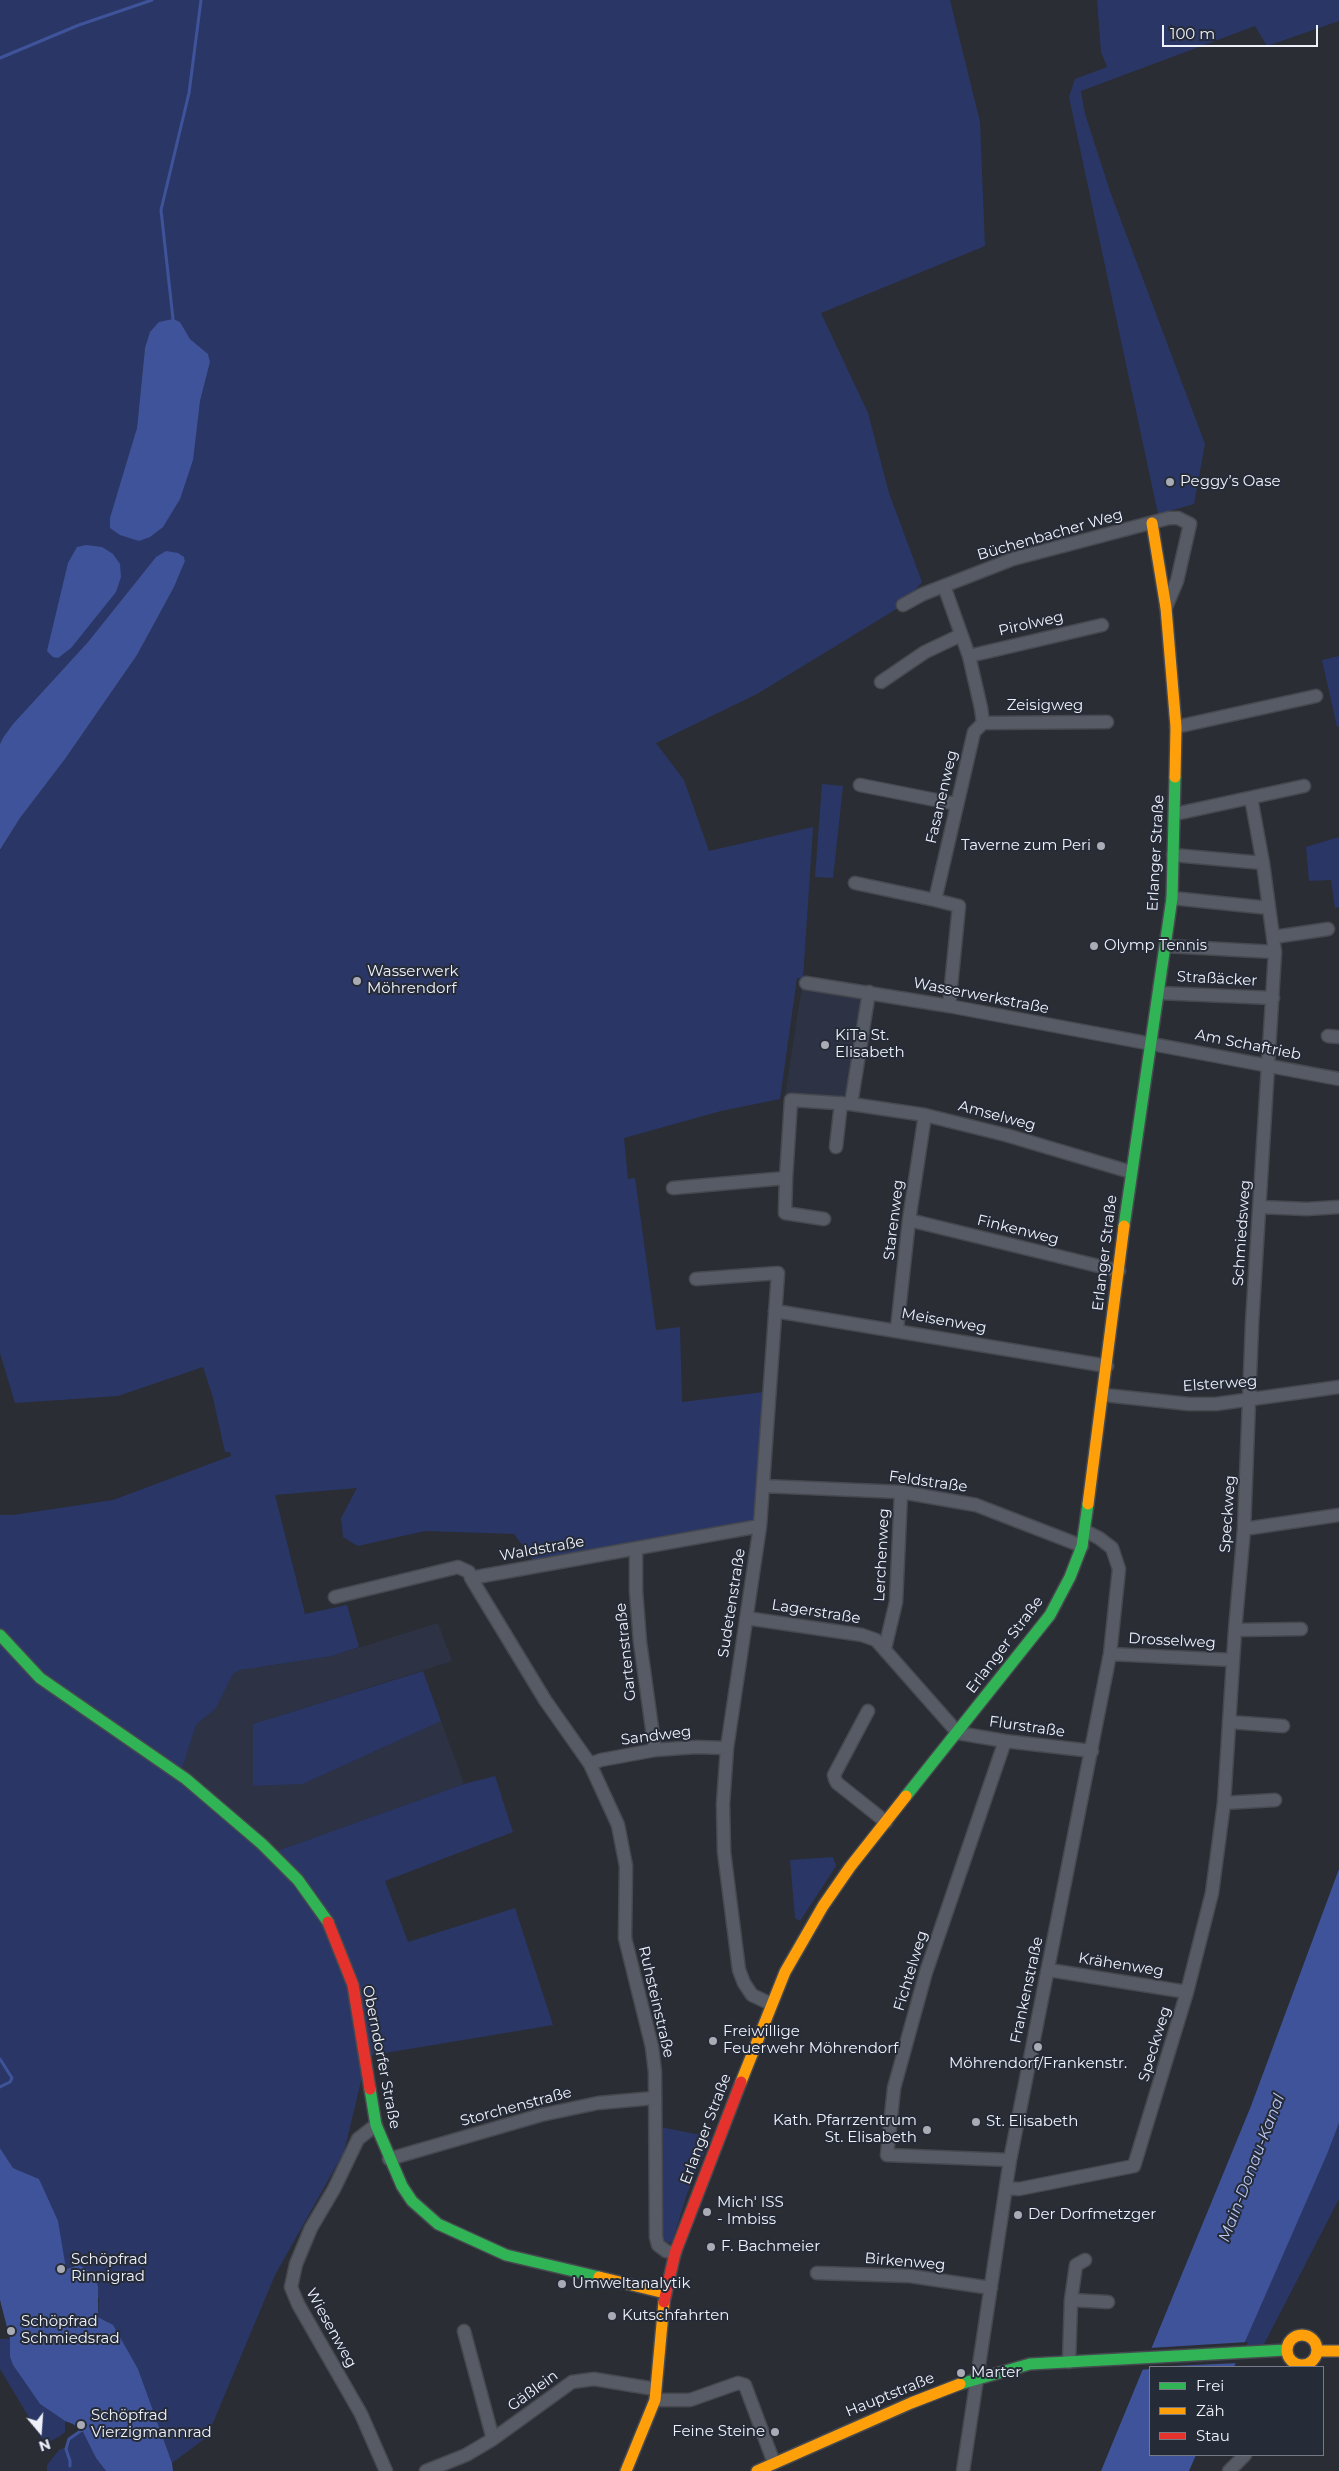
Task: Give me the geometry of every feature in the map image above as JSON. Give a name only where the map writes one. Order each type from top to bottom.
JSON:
[{"type":"street","name":"Erlanger Straße","points":[[626,2471],[655,2395],[665,2293],[675,2253],[785,1972],[823,1906],[886,1822],[1050,1615],[1070,1578],[1082,1546],[1104,1395],[1150,1042],[1172,898],[1176,727],[1166,608],[1152,523],[1178,518],[1190,524],[1177,581],[1166,608]]},
{"type":"street","name":"Büchenbacher Weg","points":[[903,605],[944,586],[1013,559],[1152,523]]},
{"type":"street","points":[[944,586],[968,656],[982,708],[983,723]]},
{"type":"street","name":"Pirolweg","points":[[968,656],[1102,625]]},
{"type":"street","points":[[881,682],[925,652],[961,635]]},
{"type":"street","points":[[1176,727],[1316,696]]},
{"type":"street","name":"Zeisigweg","points":[[983,723],[1107,722]]},
{"type":"street","name":"Fasanenweg","points":[[936,900],[956,804],[974,732],[983,723]]},
{"type":"street","points":[[860,785],[956,804]]},
{"type":"street","points":[[1175,814],[1304,786]]},
{"type":"street","name":"Straßäcker","points":[[1251,798],[1274,937],[1275,952],[1269,1067]]},
{"type":"street","points":[[1174,855],[1263,863]]},
{"type":"street","points":[[856,883],[959,906],[949,1006]]},
{"type":"street","points":[[1172,898],[1269,908]]},
{"type":"street","points":[[1274,937],[1328,929]]},
{"type":"street","name":"Straßäcker","points":[[1166,946],[1275,952]]},
{"type":"street","name":"Wasserwerkstraße","points":[[806,983],[869,992],[1150,1042]]},
{"type":"street","points":[[836,1147],[869,992]]},
{"type":"street","name":"Straßäcker","points":[[1159,993],[1273,998]]},
{"type":"street","name":"Am Schaftrieb","points":[[1150,1042],[1269,1067],[1339,1079]]},
{"type":"street","name":"Schmiedsweg","points":[[1250,1400],[1252,1324],[1269,1067]]},
{"type":"street","name":"Amselweg","points":[[824,1219],[784,1213],[791,1100],[846,1103],[925,1115],[1006,1134],[1132,1172]]},
{"type":"street","name":"Starenweg","points":[[897,1330],[909,1220],[925,1115]]},
{"type":"street","points":[[672,1188],[786,1178]]},
{"type":"street","points":[[1260,1206],[1307,1209],[1339,1207]]},
{"type":"street","name":"Finkenweg","points":[[909,1220],[1119,1271]]},
{"type":"street","name":"Sudetenstraße","points":[[696,1279],[778,1273],[760,1526],[727,1748],[723,1804],[724,1852],[740,1970],[744,1983],[752,1995],[771,2004]]},
{"type":"street","name":"Meisenweg","points":[[775,1310],[1107,1366]]},
{"type":"street","name":"Elsterweg","points":[[1104,1395],[1188,1404],[1250,1400],[1339,1387]]},
{"type":"street","name":"Speckweg","points":[[1006,2188],[1019,2189],[1134,2166],[1187,1992],[1212,1893],[1224,1802],[1235,1630],[1244,1529],[1250,1400]]},
{"type":"street","name":"Feldstraße","points":[[763,1486],[901,1492],[976,1505],[1082,1546]]},
{"type":"street","name":"Lerchenweg","points":[[885,1648],[896,1602],[900,1555],[901,1492]]},
{"type":"street","points":[[1244,1529],[1339,1515]]},
{"type":"street","name":"Waldstraße","points":[[471,1578],[636,1550],[760,1526]]},
{"type":"street","name":"Frankenstraße","points":[[963,2471],[1010,2160],[1110,1654],[1119,1569],[1112,1548],[1100,1538],[1085,1531]]},
{"type":"street","name":"Gartenstraße","points":[[636,1550],[636,1591],[640,1642],[655,1750]]},
{"type":"street","points":[[335,1597],[458,1567],[469,1572],[471,1578]]},
{"type":"street","name":"Ruhsteinstraße","points":[[471,1578],[545,1700],[590,1764],[618,1825],[626,1866],[625,1938],[652,2047],[655,2072],[656,2237],[658,2245],[666,2251],[675,2253]]},
{"type":"street","name":"Lagerstraße","points":[[746,1618],[862,1635],[876,1640],[958,1733]]},
{"type":"street","points":[[1235,1630],[1301,1629]]},
{"type":"street","name":"Oberndorfer Straße","points":[[0,1635],[40,1678],[186,1779],[262,1844],[298,1880],[330,1926],[355,1993],[376,2125],[389,2159],[412,2201],[438,2224],[506,2255],[665,2293]]},
{"type":"street","name":"Drosselweg","points":[[1110,1654],[1233,1660]]},
{"type":"street","points":[[868,1711],[834,1775],[834,1779],[886,1822]]},
{"type":"street","points":[[1229,1722],[1283,1726]]},
{"type":"street","name":"Flurstraße","points":[[958,1733],[1092,1752]]},
{"type":"street","name":"Fichtelweg","points":[[1005,1741],[926,1972],[894,2088],[887,2155],[1010,2160]]},
{"type":"street","name":"Sandweg","points":[[590,1764],[601,1760],[655,1750],[696,1747],[727,1748]]},
{"type":"street","points":[[1224,1802],[1275,1800]]},
{"type":"street","name":"Krähenweg","points":[[1049,1970],[1187,1992]]},
{"type":"street","name":"Storchenstraße","points":[[389,2159],[540,2115],[598,2103],[654,2098]]},
{"type":"street","name":"Wiesenweg","points":[[376,2125],[358,2139],[334,2189],[311,2228],[296,2264],[291,2287],[298,2304],[360,2414],[386,2471]]},
{"type":"street","points":[[1069,2362],[1071,2300],[1076,2265],[1085,2260]]},
{"type":"street","name":"Birkenweg","points":[[817,2273],[910,2276],[991,2288]]},
{"type":"street","points":[[1071,2300],[1108,2302]]},
{"type":"street","name":"Gäßlein","points":[[464,2331],[493,2439]]},
{"type":"street","points":[[1304,2335],[1315,2341],[1317,2351],[1310,2363],[1298,2366],[1290,2359],[1286,2350],[1293,2337],[1304,2335]]},
{"type":"street","name":"Hauptstraße","points":[[757,2471],[911,2403],[977,2378],[1030,2364],[1286,2350]]},
{"type":"street","points":[[1317,2351],[1339,2351]]},
{"type":"street","name":"Gäßlein","points":[[426,2471],[466,2455],[493,2439],[572,2382],[594,2379],[655,2395],[690,2400],[738,2383],[745,2385],[774,2463]]},
{"type":"street","points":[[1229,2471],[1244,2456]]},
{"type":"shaded area","points":[[0,0],[950,0],[980,122],[985,246],[821,313],[868,413],[889,493],[922,582],[903,605],[757,694],[656,743],[684,780],[709,851],[813,827],[803,978],[797,978],[780,1099],[721,1111],[624,1138],[628,1179],[635,1178],[656,1330],[680,1327],[682,1402],[764,1392],[754,1520],[534,1561],[514,1534],[425,1531],[358,1546],[343,1537],[341,1518],[357,1488],[275,1495],[305,1614],[347,1605],[359,1647],[332,1656],[240,1670],[233,1674],[216,1708],[196,1725],[179,1778],[277,1851],[464,1784],[495,1776],[513,1832],[385,1881],[408,1942],[515,1908],[553,2025],[367,2056],[344,2152],[275,2275],[207,2437],[172,2463],[138,2369],[108,2322],[98,2317],[99,2299],[74,2265],[66,2269],[39,2179],[13,2168],[0,2148],[0,1515],[13,1515],[113,1500],[231,1456],[230,1452],[225,1452],[213,1398],[203,1367],[118,1396],[15,1403],[0,1353],[0,851],[20,818],[65,759],[137,655],[174,587],[185,561],[184,557],[156,557],[88,642],[13,724],[0,744]],"holes":[[[180,322],[190,339],[208,354],[210,362],[200,401],[125,472],[137,428],[145,348]]]},
{"type":"shaded area","points":[[1097,0],[1339,0],[1339,21],[1267,46],[1255,26],[1081,91],[1085,114],[1111,194],[1205,444],[1194,504],[1158,514],[1069,97],[1075,79],[1107,67],[1101,52]]},
{"type":"shaded area","points":[[1339,656],[1339,726],[1337,727],[1322,660]]},
{"type":"shaded area","points":[[822,784],[843,786],[833,878],[815,877]]},
{"type":"shaded area","points":[[1339,837],[1339,907],[1335,908],[1331,880],[1309,881],[1306,847]]},
{"type":"shaded area","name":"KiTa St. Elisabeth","points":[[802,986],[864,995],[848,1099],[785,1096]]},
{"type":"shaded area","points":[[438,1623],[452,1661],[253,1724],[253,1786],[303,1784],[441,1721],[464,1784],[277,1851],[179,1778],[196,1725],[216,1708],[233,1674],[240,1670],[332,1656]]},
{"type":"shaded area","points":[[423,1671],[441,1721],[303,1784],[253,1786],[253,1724]]},
{"type":"shaded area","points":[[833,1857],[836,1866],[800,1921],[795,1918],[790,1860]]},
{"type":"shaded area","points":[[1339,2123],[1339,2199],[1261,2350],[1242,2349]]},
{"type":"shaded area","points":[[660,2127],[711,2137],[687,2194],[672,2242],[668,2243],[662,2237]]},
{"type":"shaded area","points":[[0,2339],[11,2339],[10,2357],[13,2365],[40,2404],[65,2421],[65,2432],[60,2436],[51,2441],[42,2439],[0,2369]]},
{"type":"shaded area","points":[[83,2432],[96,2458],[106,2471],[47,2471],[47,2465],[59,2450],[69,2446],[71,2437]]},
{"type":"water","points":[[173,319],[180,322],[190,339],[208,354],[210,362],[200,401],[193,460],[180,499],[163,527],[150,537],[139,541],[120,535],[110,528],[110,518],[137,428],[145,348],[150,332],[159,322]]},
{"type":"water","points":[[86,545],[102,547],[113,554],[120,564],[121,577],[116,592],[71,648],[58,658],[53,657],[47,651],[68,563],[77,547]]},
{"type":"water","points":[[166,551],[178,553],[184,557],[185,561],[174,587],[137,655],[65,759],[20,818],[0,850],[0,744],[3,738],[13,724],[88,642],[156,557]]},
{"type":"water","name":"Main-Donau-Kanal","points":[[1339,1869],[1339,2123],[1327,2154],[1234,2366],[1149,2366],[1149,2456],[1196,2456],[1189,2471],[1101,2471],[1251,2106]]},
{"type":"water","points":[[0,2148],[13,2168],[39,2179],[58,2221],[66,2269],[79,2265],[94,2274],[98,2287],[98,2317],[113,2325],[138,2369],[172,2463],[173,2471],[106,2471],[96,2458],[83,2432],[40,2404],[13,2365],[10,2357],[10,2339],[0,2300]]},
{"type":"pier","points":[[1248,2342],[1239,2363],[1149,2366],[1149,2369],[1140,2370],[1149,2348]]},
{"type":"waterway","points":[[0,58],[79,25],[152,0]]},
{"type":"waterway","points":[[173,319],[161,210],[189,93],[201,0]]},
{"type":"waterway","points":[[0,2059],[12,2078],[10,2082],[0,2087]]},
{"type":"waterway","points":[[70,2466],[66,2449],[69,2439],[82,2430]]},
{"type":"traffic: fast","points":[[1124,1226],[1172,898],[1175,777]]},
{"type":"traffic: fast","points":[[906,1796],[1050,1615],[1070,1577],[1082,1546],[1088,1504]]},
{"type":"traffic: fast","points":[[0,1635],[40,1678],[186,1779],[262,1844],[298,1880],[328,1922]]},
{"type":"traffic: fast","points":[[370,2089],[376,2125],[402,2186],[412,2201],[438,2224],[506,2255],[599,2277]]},
{"type":"traffic: fast","points":[[960,2384],[1030,2364],[1286,2350]]},
{"type":"traffic: slow","points":[[1152,523],[1166,608],[1176,727],[1175,777]]},
{"type":"traffic: slow","points":[[1088,1504],[1124,1226]]},
{"type":"traffic: slow","points":[[741,2082],[785,1972],[823,1906],[850,1867],[906,1796]]},
{"type":"traffic: slow","points":[[599,2277],[665,2293]]},
{"type":"traffic: slow","points":[[626,2471],[655,2400],[664,2302]]},
{"type":"traffic: slow","points":[[1302,2335],[1313,2339],[1317,2350],[1313,2361],[1302,2365],[1291,2361],[1287,2350],[1291,2339],[1302,2335]]},
{"type":"traffic: slow","points":[[1317,2351],[1339,2351]]},
{"type":"traffic: slow","points":[[757,2471],[911,2403],[960,2384]]},
{"type":"traffic: jam","points":[[328,1922],[353,1985],[370,2089]]},
{"type":"traffic: jam","points":[[664,2302],[675,2253],[741,2082]]},
{"type":"place","name":"Peggy’s Oase","points":[[1170,482]]},
{"type":"place","name":"Taverne zum Peri","points":[[1101,846]]},
{"type":"place","name":"Olymp Tennis","points":[[1094,946]]},
{"type":"place","name":"Wasserwerk Möhrendorf","points":[[357,981]]},
{"type":"place","name":"KiTa St. Elisabeth","points":[[825,1045]]},
{"type":"place","name":"Freiwillige Feuerwehr Möhrendorf","points":[[713,2041]]},
{"type":"place","name":"Möhrendorf/Frankenstr.","points":[[1038,2047]]},
{"type":"place","name":"St. Elisabeth","points":[[976,2122]]},
{"type":"place","name":"Kath. Pfarrzentrum St. Elisabeth","points":[[927,2130]]},
{"type":"place","name":"Mich' ISS - Imbiss","points":[[707,2212]]},
{"type":"place","name":"Der Dorfmetzger","points":[[1018,2215]]},
{"type":"place","name":"F. Bachmeier","points":[[711,2247]]},
{"type":"place","name":"Schöpfrad Rinnigrad","points":[[61,2269]]},
{"type":"place","name":"Umweltanalytik","points":[[562,2284]]},
{"type":"place","name":"Kutschfahrten","points":[[612,2316]]},
{"type":"place","name":"Schöpfrad Schmiedsrad","points":[[11,2331]]},
{"type":"place","name":"Marter","points":[[961,2373]]},
{"type":"place","name":"Schöpfrad Vierzigmannrad","points":[[81,2425]]},
{"type":"place","name":"Feine Steine","points":[[775,2432]]}]
